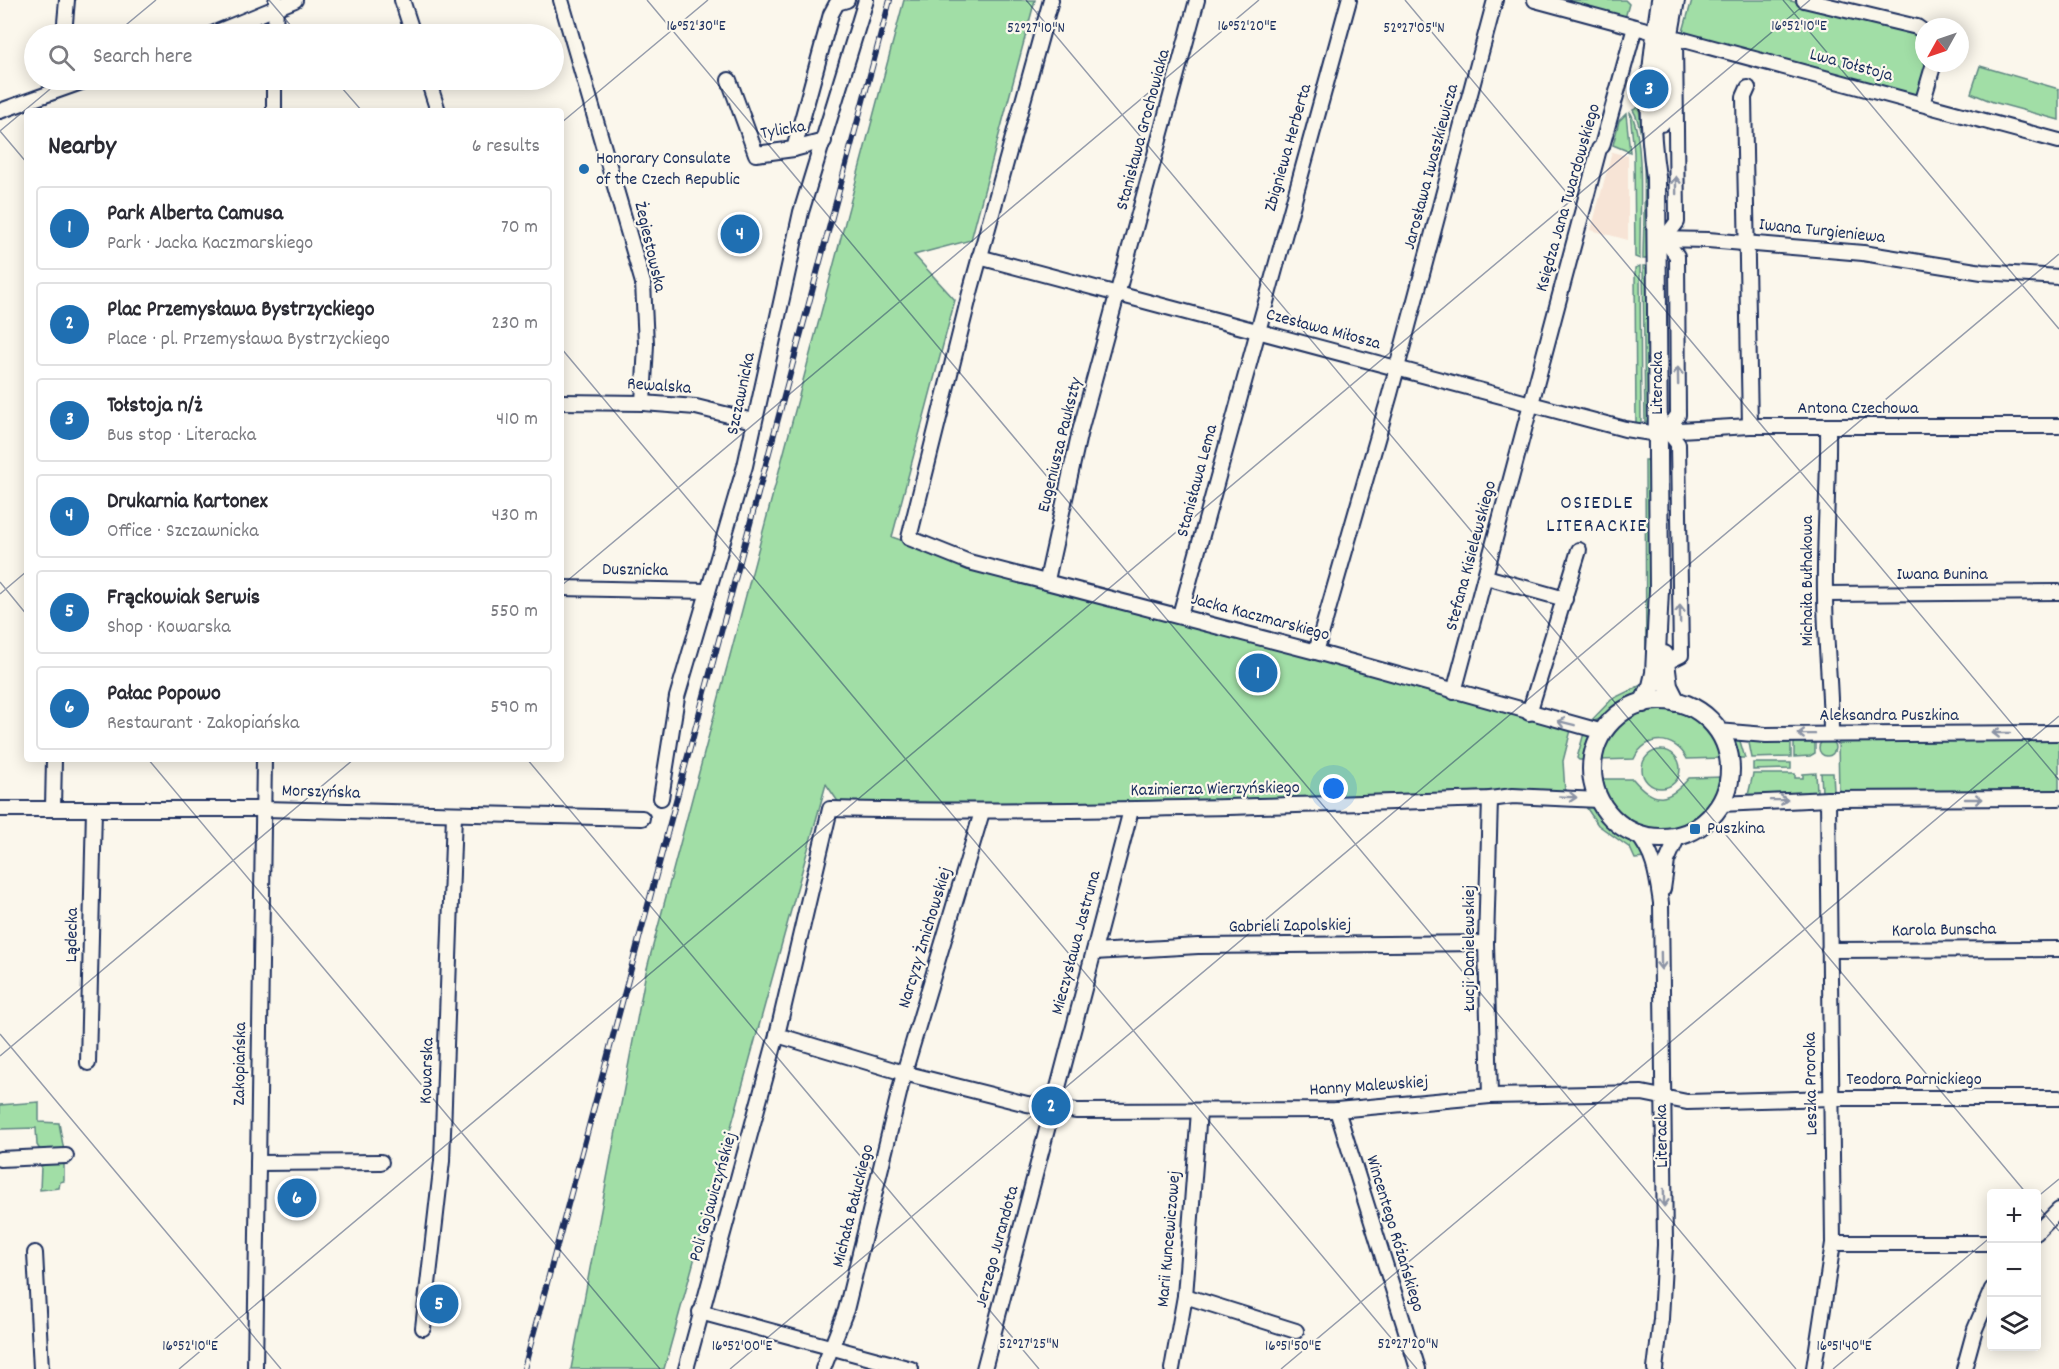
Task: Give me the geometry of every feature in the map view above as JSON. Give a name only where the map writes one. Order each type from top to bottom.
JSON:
[{"type":"street","points":[[65,24],[67,0]]},
{"type":"street","points":[[234,24],[276,5],[295,0]]},
{"type":"street","points":[[402,0],[410,24]]},
{"type":"street","name":"Żegiestowska","points":[[561,0],[643,283],[646,344],[644,403]]},
{"type":"street","points":[[794,149],[831,14],[837,3],[847,0]]},
{"type":"street","name":"Szczawnicka","points":[[661,798],[677,697],[745,466],[753,421],[801,212],[866,0]]},
{"type":"street","points":[[979,256],[1051,0]]},
{"type":"street","name":"Stanisława Grochowiaka","points":[[1119,294],[1197,0]]},
{"type":"street","name":"Zbigniewa Herberta","points":[[1257,331],[1349,0]]},
{"type":"street","name":"Jarosława Iwaszkiewicza","points":[[1316,652],[1390,394],[1495,0]]},
{"type":"street","name":"Lwa Tołstoja","points":[[1535,0],[2059,141]]},
{"type":"street","name":"Literacka","points":[[1661,0],[1666,35]]},
{"type":"street","name":"Literacka","points":[[1643,703],[1650,692],[1655,673],[1659,590],[1661,432],[1661,239],[1656,177],[1649,130],[1649,88],[1675,0]]},
{"type":"street","points":[[1804,0],[1915,27]]},
{"type":"street","points":[[275,24],[276,5]]},
{"type":"street","name":"Księdza Jana Twardowskiego","points":[[1531,404],[1599,149],[1602,146],[1635,27]]},
{"type":"street","points":[[1661,239],[1677,222],[1666,35]]},
{"type":"street","points":[[1922,104],[1931,72]]},
{"type":"street","name":"Tylicka","points":[[729,80],[756,154],[794,149],[824,141]]},
{"type":"street","points":[[1748,88],[1744,98],[1750,426]]},
{"type":"street","points":[[0,111],[38,105],[60,90]]},
{"type":"street","points":[[274,90],[274,108]]},
{"type":"street","points":[[431,90],[437,108]]},
{"type":"street","name":"Iwana Turgieniewa","points":[[1661,239],[1863,252],[1982,272],[2059,277]]},
{"type":"street","name":"Czesława Miłosza","points":[[979,256],[1633,431],[1661,432]]},
{"type":"street","name":"Jacka Kaczmarskiego","points":[[979,256],[909,538],[969,562],[1180,615],[1603,732]]},
{"type":"street","name":"Eugeniusza Paukszty","points":[[1047,580],[1079,435],[1119,294]]},
{"type":"street","name":"Stanisława Lema","points":[[1180,615],[1257,331]]},
{"type":"street","name":"Rewalska","points":[[564,402],[644,403],[696,407],[753,421]]},
{"type":"street","name":"Stefana Kisielewskiego","points":[[1454,692],[1531,404]]},
{"type":"street","name":"Antona Czechowa","points":[[1661,432],[1750,426],[1828,428],[2059,426]]},
{"type":"street","name":"Michaiła Bułhakowa","points":[[1828,428],[1829,491],[1825,514],[1825,594],[1831,734]]},
{"type":"street","points":[[1661,432],[1678,444],[1681,655],[1665,663]]},
{"type":"street","points":[[1529,713],[1579,549]]},
{"type":"street","points":[[1486,577],[1565,598]]},
{"type":"street","name":"Dusznicka","points":[[564,588],[708,591]]},
{"type":"street","name":"Literacka","points":[[1659,590],[1668,686],[1676,702]]},
{"type":"street","name":"Iwana Bunina","points":[[1825,594],[2059,592]]},
{"type":"street","points":[[1676,702],[1692,708],[1718,731],[1730,761],[1727,789],[1721,804],[1702,824],[1678,836],[1658,838],[1637,834],[1615,820],[1599,800],[1594,788],[1592,764],[1603,732],[1613,719],[1643,703],[1676,702]]},
{"type":"street","name":"Aleksandra Puszkina","points":[[1718,731],[1766,735],[2059,733]]},
{"type":"street","points":[[53,807],[54,762]]},
{"type":"street","name":"Zakopiańska","points":[[255,1369],[264,762]]},
{"type":"street","name":"Kazimierza Wierzyńskiego","points":[[830,809],[982,812],[1131,810],[1490,799],[1513,796],[1599,800]]},
{"type":"street","points":[[1721,804],[1828,799],[2059,798]]},
{"type":"street","name":"Łucji Danielewskiej","points":[[1490,799],[1486,944],[1490,1096]]},
{"type":"street","name":"Leszka Proroka","points":[[1814,1368],[1833,1243],[1828,799]]},
{"type":"street","name":"Morszyńska","points":[[0,808],[263,809],[642,818]]},
{"type":"street","name":"Lądecka","points":[[88,1063],[94,809]]},
{"type":"street","name":"Poli Gojawiczyńskiej","points":[[686,1369],[777,1035],[830,809]]},
{"type":"street","name":"Mieczysława Jastruna","points":[[1052,1109],[1131,810]]},
{"type":"street","name":"Narcyzy Żmichowskiej","points":[[904,1073],[982,812]]},
{"type":"street","name":"Kowarska","points":[[423,1328],[442,1161],[454,814]]},
{"type":"street","name":"Literacka","points":[[1637,834],[1647,846],[1654,862],[1661,903]]},
{"type":"street","name":"Literacka","points":[[1655,1369],[1661,1319],[1665,1245],[1661,903],[1667,861],[1678,836]]},
{"type":"street","name":"Gabrieli Zapolskiej","points":[[1094,952],[1282,944],[1486,944]]},
{"type":"street","name":"Karola Bunscha","points":[[1828,950],[2059,949]]},
{"type":"street","points":[[777,1035],[904,1073]]},
{"type":"street","name":"Hanny Malewskiej","points":[[904,1073],[1027,1104],[1077,1111],[1337,1110],[1490,1096],[1642,1093],[1662,1096]]},
{"type":"street","name":"Michała Bałuckiego","points":[[823,1369],[846,1310],[904,1073]]},
{"type":"street","name":"Teodora Parnickiego","points":[[1662,1096],[1687,1102],[1831,1098],[2059,1098]]},
{"type":"street","name":"Jerzego Jurandota","points":[[984,1369],[1052,1109]]},
{"type":"street","name":"Wincentego Różańskiego","points":[[1337,1110],[1418,1369]]},
{"type":"street","name":"Marii Kuncewiczowej","points":[[1172,1369],[1185,1296],[1199,1111]]},
{"type":"street","points":[[0,1159],[66,1156]]},
{"type":"street","points":[[258,1163],[381,1162]]},
{"type":"street","points":[[2041,1229],[2059,1210]]},
{"type":"street","points":[[1833,1243],[1987,1243]]},
{"type":"street","points":[[35,1253],[41,1369]]},
{"type":"street","points":[[1185,1296],[1296,1331]]},
{"type":"street","points":[[1964,1369],[1975,1329],[1988,1297]]},
{"type":"street","points":[[700,1312],[911,1369]]},
{"type":"shaded area","points":[[1612,152],[1628,156],[1628,240],[1591,230]]},
{"type":"green space","points":[[904,0],[1035,0],[971,240],[914,255],[955,300],[892,537],[998,574],[1162,619],[1164,617],[1571,730],[1563,761],[1565,792],[1533,790],[979,807],[839,803],[826,784],[664,1369],[571,1369],[646,972]]},
{"type":"green space","points":[[1557,0],[1625,0],[1629,4],[1625,18]]},
{"type":"green space","points":[[1692,0],[1787,0],[1915,33],[1915,72],[1927,72],[1924,92],[1916,97],[1682,35]]},
{"type":"green space","points":[[1980,66],[2059,89],[2059,120],[1993,102],[1971,93]]},
{"type":"green space","points":[[1639,107],[1647,178],[1649,259],[1643,259],[1644,160],[1642,140],[1633,110]]},
{"type":"green space","points":[[1630,112],[1635,124],[1640,160],[1640,259],[1635,257],[1634,152]]},
{"type":"green space","points":[[1626,114],[1630,152],[1613,145],[1619,121]]},
{"type":"green space","points":[[1640,266],[1641,425],[1636,426],[1635,268]]},
{"type":"green space","points":[[1643,266],[1649,266],[1649,418],[1645,424]]},
{"type":"green space","points":[[1645,460],[1651,460],[1652,616],[1646,667]]},
{"type":"green space","points":[[1643,684],[1641,695],[1627,701],[1602,718],[1590,722],[1612,699]]},
{"type":"green space","points":[[1659,706],[1681,710],[1700,721],[1714,737],[1722,758],[1687,759],[1675,745],[1660,741],[1645,745],[1634,759],[1599,760],[1606,738],[1619,722],[1637,711]]},
{"type":"green space","points":[[1584,733],[1592,736],[1585,760],[1579,760],[1577,758]]},
{"type":"green space","points":[[2059,737],[2059,792],[1839,793],[1838,741]]},
{"type":"green space","points":[[1739,738],[1745,758],[1737,758],[1731,739]]},
{"type":"green space","points":[[1748,738],[1791,739],[1791,757],[1752,758]]},
{"type":"green space","points":[[1794,739],[1815,741],[1815,753],[1810,756],[1794,757]]},
{"type":"green space","points":[[1827,740],[1835,748],[1827,756],[1819,748]]},
{"type":"green space","points":[[1661,750],[1668,751],[1674,756],[1679,762],[1679,776],[1674,782],[1668,787],[1661,788],[1654,787],[1648,782],[1643,776],[1642,769],[1643,762],[1648,756],[1654,751]]},
{"type":"green space","points":[[1753,763],[1791,763],[1791,769],[1753,770]]},
{"type":"green space","points":[[1816,773],[1817,791],[1813,794],[1748,795],[1753,774],[1795,774],[1795,778],[1803,778],[1803,774]]},
{"type":"green space","points":[[1821,773],[1833,773],[1834,790],[1830,794],[1822,792]]},
{"type":"green space","points":[[1722,777],[1714,801],[1701,817],[1683,827],[1664,830],[1643,827],[1625,818],[1609,801],[1599,779],[1633,779],[1648,793],[1661,797],[1674,792],[1689,778]]},
{"type":"green space","points":[[1584,804],[1594,808],[1608,824],[1638,844],[1645,858],[1635,859],[1630,848],[1598,825]]},
{"type":"green space","points":[[39,1102],[39,1122],[59,1123],[64,1151],[40,1150],[37,1145],[36,1128],[0,1129],[0,1105]]},
{"type":"green space","points":[[64,1161],[64,1181],[60,1182],[59,1188],[40,1190],[41,1166]]},
{"type":"railway","points":[[524,1369],[890,0]]},
{"type":"place","name":"Tołstoja n/ż","points":[[1649,89]]},
{"type":"place","name":"Honorary Consulate of the Czech Republic","points":[[584,169]]},
{"type":"place","name":"Drukarnia Kartonex","points":[[740,234]]},
{"type":"place","name":"Park Alberta Camusa","points":[[1258,673]]},
{"type":"place","name":"Puszkina","points":[[1695,829]]},
{"type":"place","name":"Plac Przemysława Bystrzyckiego","points":[[1051,1106]]},
{"type":"place","name":"Pałac Popowo","points":[[297,1198]]},
{"type":"place","name":"Frąckowiak Serwis","points":[[439,1304]]},
{"type":"district","name":"OSIEDLE LITERACKIE","points":[[1597,516]]}]
